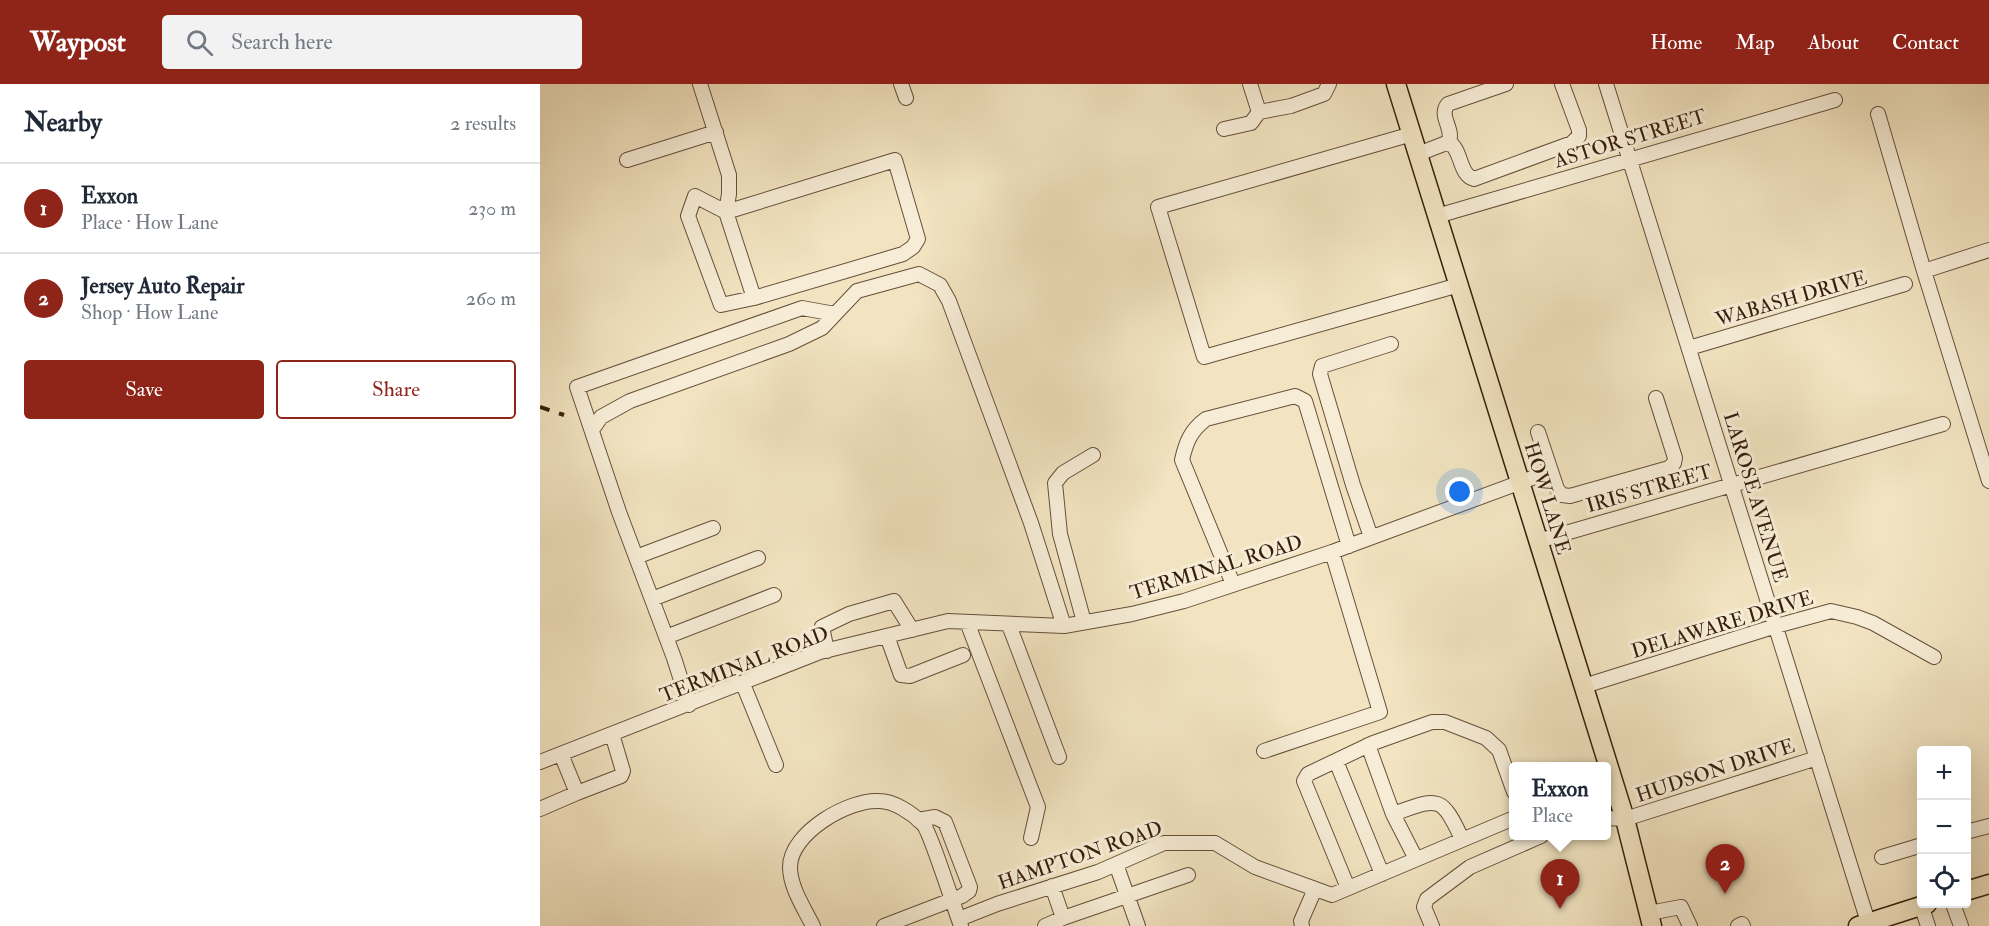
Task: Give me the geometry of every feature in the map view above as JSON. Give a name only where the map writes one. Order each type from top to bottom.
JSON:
[{"type":"main road","name":"HOW LANE","points":[[1396,84],[1584,686],[1604,762]]},
{"type":"main road","name":"HOW LANE","points":[[1611,790],[1616,819],[1651,920]]},
{"type":"main road","points":[[1971,889],[1989,884]]},
{"type":"main road","points":[[1863,924],[1917,906]]},
{"type":"street","points":[[700,84],[729,175],[726,212],[754,298]]},
{"type":"street","points":[[901,84],[906,98]]},
{"type":"street","points":[[1250,84],[1259,112]]},
{"type":"street","points":[[1224,129],[1251,123],[1259,112],[1291,106],[1324,94],[1329,84]]},
{"type":"street","points":[[1449,142],[1451,135],[1444,108],[1448,104],[1506,84]]},
{"type":"street","points":[[1449,142],[1455,146],[1466,174],[1474,179],[1572,144],[1579,136],[1579,130],[1562,84]]},
{"type":"street","name":"LAROSE AVENUE","points":[[1606,84],[1817,758],[1863,924]]},
{"type":"street","name":"ASTOR STREET","points":[[1437,216],[1835,100]]},
{"type":"street","points":[[1878,114],[1989,481]]},
{"type":"street","points":[[627,160],[716,132]]},
{"type":"street","points":[[1412,134],[1158,207],[1204,357],[1459,285]]},
{"type":"street","points":[[1418,154],[1449,142]]},
{"type":"street","points":[[895,160],[918,238],[913,247],[903,254],[754,298],[721,305],[688,216],[695,196],[726,212],[895,160]]},
{"type":"street","points":[[1924,271],[1989,250]]},
{"type":"street","points":[[592,430],[601,417],[630,401],[789,344],[822,328],[857,291],[919,274],[940,285],[949,301],[1031,523],[1064,626]]},
{"type":"street","name":"WABASH DRIVE","points":[[1689,348],[1905,285]]},
{"type":"street","points":[[689,705],[577,387],[802,308],[835,314]]},
{"type":"street","points":[[1371,537],[1320,374],[1322,366],[1391,344]]},
{"type":"street","points":[[1233,584],[1182,460],[1187,441],[1195,427],[1206,419],[1295,396],[1305,401],[1349,546]]},
{"type":"street","points":[[1538,432],[1557,489],[1562,495],[1570,496],[1670,468],[1675,458],[1656,398]]},
{"type":"street","name":"IRIS STREET","points":[[1538,541],[1943,424]]},
{"type":"street","points":[[1084,622],[1060,534],[1056,483],[1064,473],[1093,455]]},
{"type":"street","name":"TERMINAL ROAD","points":[[540,762],[827,651],[948,621],[1064,626],[1132,614],[1184,601],[1332,552],[1551,471]]},
{"type":"street","points":[[636,556],[713,528]]},
{"type":"street","points":[[1264,751],[1380,712],[1332,552]]},
{"type":"street","points":[[652,599],[758,558]]},
{"type":"street","points":[[666,637],[774,596]]},
{"type":"street","points":[[827,651],[822,627],[849,614],[894,601],[912,630]]},
{"type":"street","name":"DELAWARE DRIVE","points":[[1584,686],[1776,626],[1835,612],[1873,623],[1934,657]]},
{"type":"street","points":[[967,622],[1038,807],[1031,838]]},
{"type":"street","points":[[1009,624],[1059,757]]},
{"type":"street","points":[[887,636],[901,675],[910,676],[963,656]]},
{"type":"street","points":[[743,684],[776,765]]},
{"type":"street","points":[[1348,888],[1304,781],[1308,774],[1368,745],[1432,722],[1445,722],[1486,738],[1499,750],[1509,778]]},
{"type":"street","points":[[540,809],[621,776],[623,771],[612,734]]},
{"type":"street","points":[[1368,745],[1394,814],[1416,859]]},
{"type":"street","points":[[561,754],[577,793]]},
{"type":"street","name":"HUDSON DRIVE","points":[[1616,819],[1817,758]]},
{"type":"street","points":[[1336,761],[1382,874]]},
{"type":"street","points":[[813,926],[792,880],[791,857],[809,831],[823,820],[844,809],[871,801],[892,804],[921,823],[935,817],[945,822],[970,886],[969,891],[962,897],[884,926]]},
{"type":"street","points":[[1394,814],[1427,802],[1442,805],[1450,814],[1462,839]]},
{"type":"street","name":"HAMPTON ROAD","points":[[921,823],[960,922],[1116,864],[1164,843],[1215,843],[1255,867],[1332,895],[1509,820]]},
{"type":"street","points":[[1971,831],[1989,826]]},
{"type":"street","points":[[1432,926],[1424,907],[1427,899],[1470,867],[1532,840]]},
{"type":"street","points":[[1882,857],[1917,846]]},
{"type":"street","points":[[1116,864],[1138,926]]},
{"type":"street","points":[[1045,926],[1188,875]]},
{"type":"street","points":[[1052,886],[1063,918]]},
{"type":"street","points":[[1302,926],[1301,921],[1315,889]]},
{"type":"street","points":[[1651,920],[1681,907],[1690,926]]},
{"type":"street","points":[[1925,908],[1929,926]]},
{"type":"street","points":[[1955,908],[1961,926]]},
{"type":"railway","points":[[540,407],[564,415]]},
{"type":"place","name":"Jersey Auto Repair","points":[[1725,894]]},
{"type":"place","name":"Exxon","points":[[1560,909]]}]
